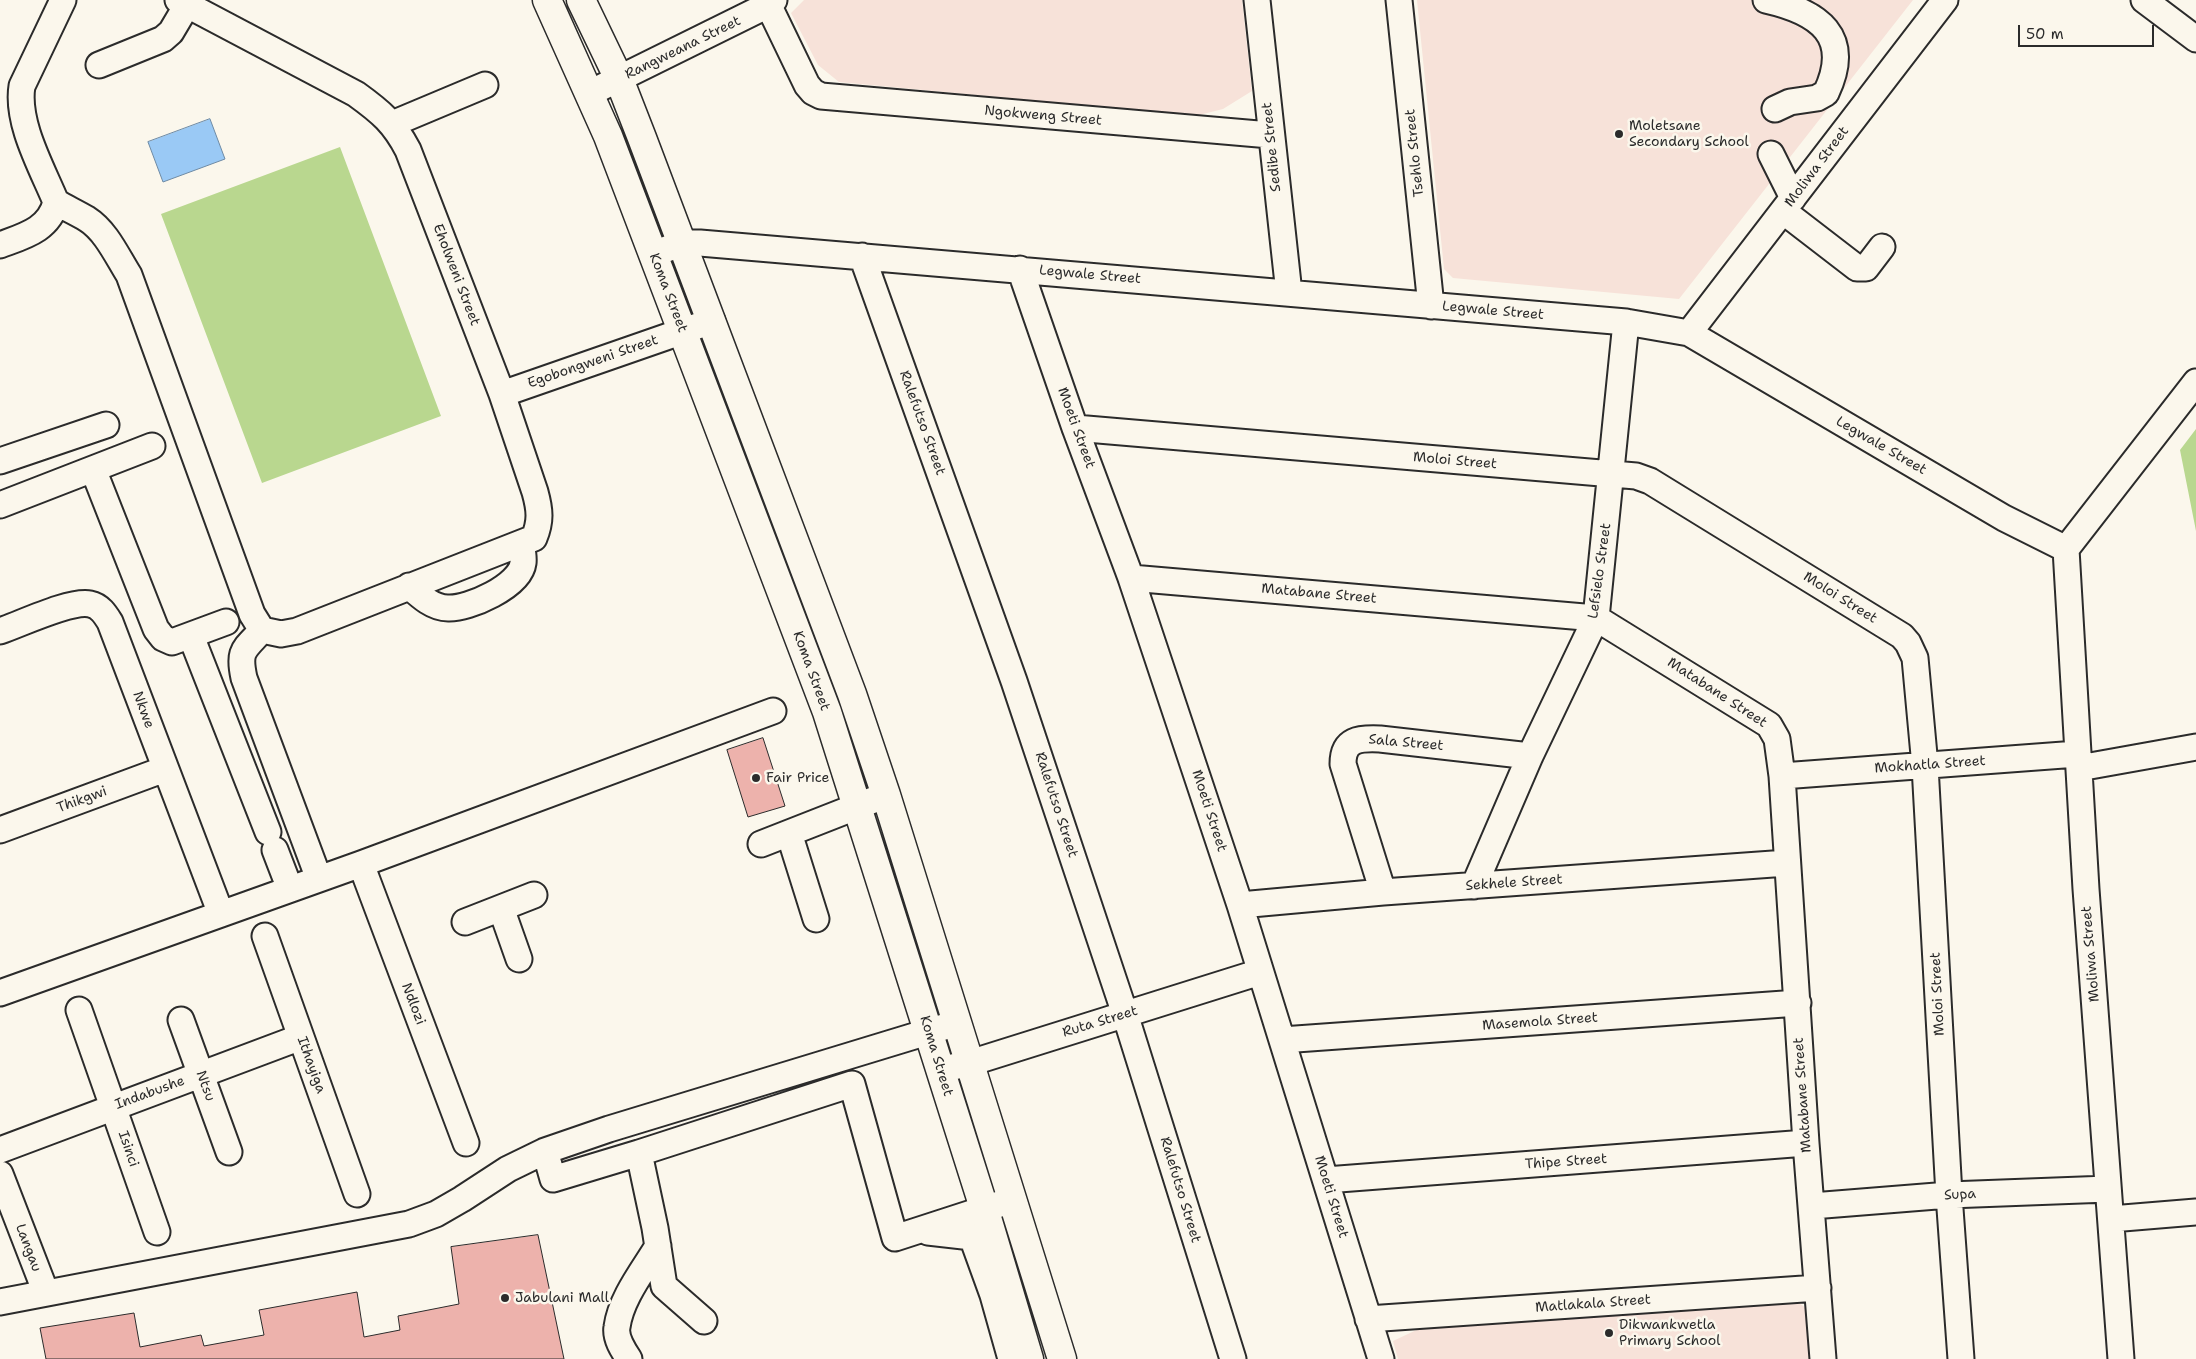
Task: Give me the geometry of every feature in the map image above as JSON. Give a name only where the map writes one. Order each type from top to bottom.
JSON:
[{"type":"main road","name":"Koma Street","points":[[547,0],[590,94],[653,254],[826,712],[858,807],[1030,1359]]},
{"type":"main road","points":[[581,0],[619,79],[830,631],[886,795],[1062,1359]]},
{"type":"street","points":[[0,246],[39,230],[53,213],[56,202],[23,121],[21,95],[25,79],[63,0]]},
{"type":"street","name":"Sedibe Street","points":[[1257,0],[1288,293]]},
{"type":"street","name":"Tsehlo Street","points":[[1399,0],[1431,306]]},
{"type":"street","points":[[1766,0],[1807,14],[1828,30],[1835,43],[1836,67],[1826,93],[1811,99],[1790,102],[1774,108]]},
{"type":"street","name":"Moliwa Street","points":[[1689,333],[1946,0]]},
{"type":"street","points":[[2144,0],[2194,34]]},
{"type":"street","points":[[99,65],[162,40],[171,32],[182,2]]},
{"type":"street","name":"Eholweni Street","points":[[182,2],[356,94],[381,112],[392,124],[408,150],[502,394],[540,509],[540,524],[534,538],[522,544],[409,586],[297,631],[281,634],[262,630]]},
{"type":"street","name":"Rangweana Street","points":[[590,94],[769,2]]},
{"type":"street","name":"Ngokweng Street","points":[[769,2],[807,85],[816,94],[835,99],[1270,135]]},
{"type":"street","points":[[392,124],[485,85]]},
{"type":"street","points":[[1771,154],[1788,205],[1857,268],[1866,268],[1882,247]]},
{"type":"street","points":[[56,202],[88,220],[98,229],[115,251],[129,275],[252,614],[262,630],[244,650],[241,656],[241,665],[319,879]]},
{"type":"street","name":"Legwale Street","points":[[653,254],[683,243],[700,243],[1626,322],[1689,333],[2004,518],[2066,550]]},
{"type":"street","name":"Ralefutso Street","points":[[862,256],[1014,681],[1125,1014],[1233,1359]]},
{"type":"street","name":"Moeti Street","points":[[1020,269],[1075,428],[1131,578],[1240,905],[1381,1359]]},
{"type":"street","name":"Egobongweni Street","points":[[502,394],[712,321]]},
{"type":"street","name":"Lefsielo Street","points":[[1474,886],[1530,756],[1596,618],[1626,322]]},
{"type":"street","points":[[2066,550],[2196,382]]},
{"type":"street","points":[[0,461],[106,425]]},
{"type":"street","name":"Moloi Street","points":[[1075,428],[1636,476],[1650,481],[1902,636],[1908,643],[1915,658],[1924,766],[1961,1359]]},
{"type":"street","points":[[0,505],[152,446]]},
{"type":"street","points":[[93,469],[156,629],[163,638],[172,642],[226,622]]},
{"type":"street","points":[[409,586],[424,600],[448,608],[468,605],[501,590],[517,577],[524,563],[522,544]]},
{"type":"street","name":"Moliwa Street","points":[[2066,550],[2078,761],[2121,1359]]},
{"type":"street","name":"Matabane Street","points":[[1131,578],[1596,618],[1765,722],[1772,729],[1776,740],[1782,776],[1806,1143],[1823,1359]]},
{"type":"street","name":"Nkwe","points":[[0,631],[75,604],[91,604],[103,610],[110,622],[221,914]]},
{"type":"street","points":[[191,636],[290,889]]},
{"type":"street","points":[[0,993],[361,864],[773,711]]},
{"type":"street","name":"Sala Street","points":[[1383,892],[1343,764],[1344,752],[1350,744],[1359,739],[1380,739],[1530,756]]},
{"type":"street","name":"Mokhatla Street","points":[[1782,776],[1924,766],[2078,761],[2196,747]]},
{"type":"street","name":"Thikgwi","points":[[0,830],[165,769]]},
{"type":"street","points":[[761,844],[886,795]]},
{"type":"street","points":[[789,833],[816,919]]},
{"type":"street","name":"Sekhele Street","points":[[1240,905],[1383,892],[1788,863]]},
{"type":"street","name":"Ndlozi","points":[[361,864],[466,1143]]},
{"type":"street","points":[[465,922],[534,895]]},
{"type":"street","points":[[501,908],[519,958]]},
{"type":"street","name":"Ithayiga","points":[[265,936],[357,1194]]},
{"type":"street","name":"Ruta Street","points":[[940,1070],[970,1063],[1260,972]]},
{"type":"street","name":"Masemola Street","points":[[1282,1040],[1798,1003]]},
{"type":"street","name":"Isinci","points":[[79,1010],[157,1232]]},
{"type":"street","name":"Ntsu","points":[[181,1020],[229,1152]]},
{"type":"street","points":[[0,1302],[409,1224],[436,1214],[508,1169],[545,1151],[609,1129],[957,1023]]},
{"type":"street","name":"Indabushe","points":[[0,1150],[301,1037]]},
{"type":"street","points":[[545,1151],[553,1179],[852,1084],[895,1238],[985,1211],[1012,1200]]},
{"type":"street","name":"Thipe Street","points":[[1326,1180],[1806,1143]]},
{"type":"street","points":[[639,1152],[664,1286],[704,1322]]},
{"type":"street","name":"Langau","points":[[0,1174],[46,1293]]},
{"type":"street","name":"Supa","points":[[1812,1206],[1950,1195],[2108,1189]]},
{"type":"street","points":[[2111,1218],[2196,1212]]},
{"type":"street","points":[[917,1231],[972,1237],[993,1295],[1012,1359]]},
{"type":"street","points":[[629,1359],[620,1345],[617,1327],[624,1302],[658,1246]]},
{"type":"street","name":"Matlakala Street","points":[[1368,1319],[1818,1288]]},
{"type":"shaded area","points":[[804,0],[1242,0],[1252,91],[1223,109],[1195,116],[839,82],[818,65],[791,13]]},
{"type":"shaded area","name":"Moletsane Secondary School","points":[[1417,0],[1913,0],[1679,299],[1453,278],[1444,269]]},
{"type":"shaded area","name":"Dikwankwetla Primary School","points":[[1794,1299],[1807,1309],[1810,1359],[1398,1359],[1393,1341],[1425,1326]]},
{"type":"green space","points":[[340,147],[441,416],[262,483],[161,214]]},
{"type":"green space","points":[[2196,429],[2196,531],[2180,450]]},
{"type":"water","points":[[210,119],[225,159],[163,182],[148,142]]},
{"type":"building","name":"Fair Price","points":[[763,738],[785,806],[748,817],[727,750]]},
{"type":"building","name":"Jabulani Mall","points":[[538,1235],[564,1359],[46,1359],[40,1328],[134,1313],[140,1347],[201,1335],[204,1346],[264,1335],[259,1310],[357,1292],[364,1337],[400,1330],[398,1316],[459,1304],[451,1247]]},
{"type":"place","name":"Moletsane Secondary School","points":[[1619,134]]},
{"type":"place","name":"Fair Price","points":[[756,778]]},
{"type":"place","name":"Jabulani Mall","points":[[505,1298]]},
{"type":"place","name":"Dikwankwetla Primary School","points":[[1609,1333]]}]
